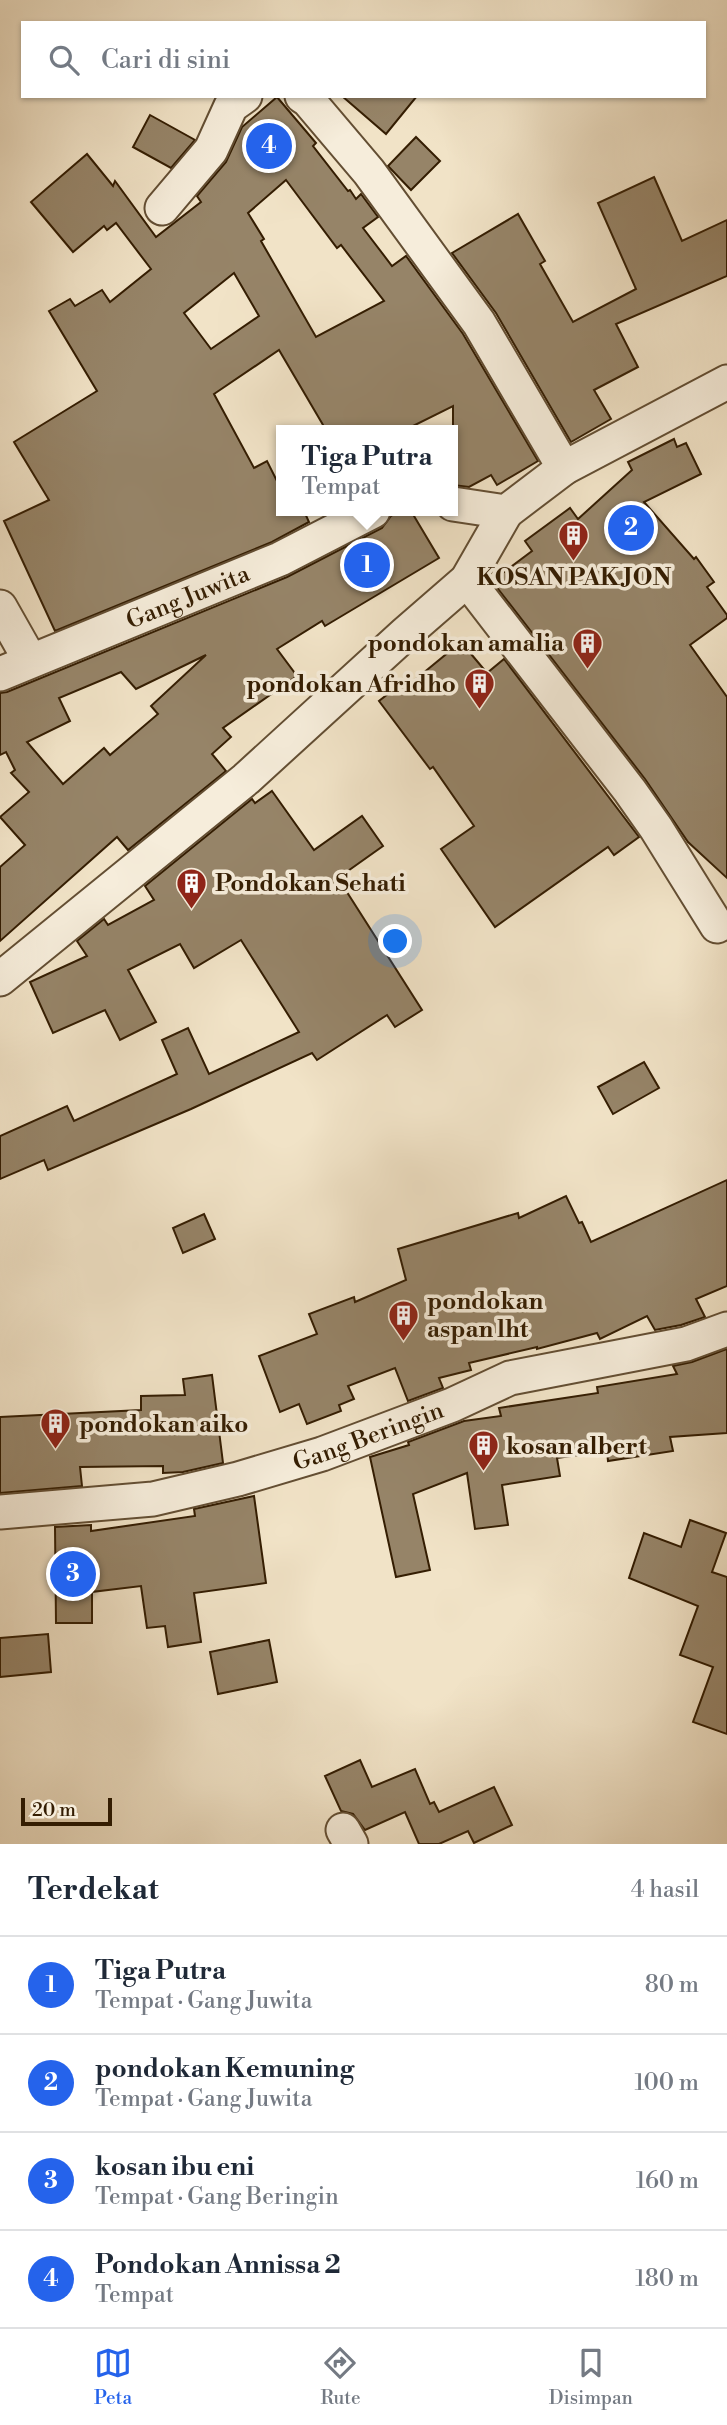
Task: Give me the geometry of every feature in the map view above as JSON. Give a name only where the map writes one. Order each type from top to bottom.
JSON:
[{"type":"street","points":[[162,208],[211,150],[232,106],[242,98]]},
{"type":"street","points":[[305,98],[369,172],[479,324],[564,468]]},
{"type":"street","points":[[0,979],[246,779],[467,580],[506,512],[564,468],[727,382]]},
{"type":"street","points":[[458,505],[506,512]]},
{"type":"street","name":"Gang Juwita","points":[[0,674],[280,559],[363,516]]},
{"type":"street","points":[[467,580],[630,791],[717,926]]},
{"type":"street","points":[[0,607],[30,660]]},
{"type":"street","name":"Gang Beringin","points":[[0,1512],[153,1499],[238,1479],[335,1449],[452,1405],[510,1378],[686,1344],[727,1329]]},
{"type":"building","points":[[278,98],[316,143],[313,146],[348,191],[350,190],[356,199],[361,194],[378,217],[363,228],[392,266],[406,256],[463,334],[538,461],[497,485],[491,475],[469,487],[458,486],[458,425],[453,425],[453,406],[415,425],[323,425],[279,350],[214,394],[254,468],[267,461],[276,479],[276,516],[306,516],[309,522],[272,542],[55,631],[4,521],[49,500],[14,442],[97,391],[49,311],[70,299],[75,306],[102,290],[110,302],[151,269],[116,223],[107,230],[104,226],[73,252],[31,202],[87,154],[113,186],[115,181],[156,237],[201,202],[197,196],[226,162],[242,127]],"holes":[[[286,180],[337,248],[341,245],[384,301],[316,337],[248,213]],[[234,273],[259,316],[211,349],[184,313]]]},
{"type":"building","points":[[344,98],[415,98],[386,134]]},
{"type":"building","points":[[150,115],[195,140],[171,168],[133,147]]},
{"type":"building","points":[[416,137],[440,161],[411,190],[388,166]]},
{"type":"building","points":[[654,177],[682,241],[727,220],[727,276],[616,324],[638,367],[594,390],[611,419],[571,442],[496,313],[452,253],[518,214],[545,261],[540,264],[573,322],[636,289],[598,203]]},
{"type":"building","points":[[674,439],[677,447],[686,443],[701,474],[644,502],[694,559],[696,557],[714,582],[707,587],[727,615],[727,618],[690,645],[727,697],[727,878],[688,842],[645,779],[492,581],[532,551],[525,541],[570,508],[578,519],[632,470],[628,462]]},
{"type":"building","points":[[391,516],[414,516],[439,558],[325,626],[322,621],[277,649],[297,676],[223,728],[231,737],[212,754],[226,771],[128,850],[117,837],[0,941],[0,867],[25,845],[0,817],[29,792],[11,773],[15,770],[6,752],[0,755],[0,693],[287,577],[382,528]],"holes":[[[206,655],[151,706],[158,714],[110,755],[104,748],[63,784],[27,742],[70,721],[59,698],[121,672],[136,689]]]},
{"type":"building","points":[[461,642],[487,673],[504,659],[639,837],[614,855],[608,847],[495,927],[441,849],[474,826],[433,767],[430,769],[379,701],[402,683],[405,688]]},
{"type":"building","points":[[272,791],[314,850],[362,816],[383,846],[338,878],[422,1010],[395,1027],[387,1015],[317,1060],[312,1053],[191,1109],[48,1170],[44,1160],[0,1179],[0,1136],[67,1106],[74,1121],[177,1074],[162,1040],[188,1028],[209,1074],[299,1032],[241,940],[194,968],[180,944],[128,970],[156,1022],[120,1040],[105,1010],[53,1033],[30,982],[87,956],[77,941],[104,919],[108,925],[154,900],[145,886],[252,799],[255,803]]},
{"type":"building","points":[[644,1062],[659,1088],[613,1114],[598,1087]]},
{"type":"building","points":[[727,1180],[727,1286],[696,1299],[705,1317],[655,1330],[647,1316],[600,1339],[597,1333],[469,1363],[471,1370],[439,1378],[443,1388],[408,1401],[395,1368],[348,1386],[354,1399],[339,1405],[341,1411],[307,1424],[299,1404],[280,1412],[259,1356],[317,1334],[309,1314],[354,1297],[355,1302],[406,1280],[398,1249],[518,1213],[519,1218],[566,1196],[591,1242]]},
{"type":"building","points":[[204,1214],[215,1239],[183,1253],[173,1228]]},
{"type":"building","points":[[727,1349],[727,1433],[670,1437],[673,1451],[608,1461],[607,1451],[557,1458],[560,1476],[502,1485],[508,1525],[475,1529],[467,1473],[413,1494],[430,1570],[396,1577],[370,1457],[409,1445],[408,1442],[464,1421],[501,1416],[499,1408],[598,1393],[597,1387],[677,1374],[673,1366]]},
{"type":"building","points":[[212,1375],[223,1463],[183,1472],[163,1473],[163,1466],[80,1467],[82,1486],[0,1493],[0,1417],[141,1410],[141,1396],[185,1395],[183,1379]]},
{"type":"building","points":[[254,1496],[266,1583],[194,1593],[201,1642],[168,1647],[165,1626],[147,1628],[141,1586],[92,1592],[92,1623],[56,1623],[55,1527],[91,1525],[91,1531],[195,1516],[194,1509]]},
{"type":"building","points":[[690,1520],[726,1533],[712,1572],[727,1577],[727,1734],[693,1722],[713,1667],[680,1655],[698,1606],[629,1578],[644,1533],[681,1547]]},
{"type":"building","points":[[48,1634],[51,1672],[0,1677],[0,1638]]},
{"type":"building","points":[[269,1640],[277,1682],[218,1694],[210,1652]]},
{"type":"building","points":[[360,1760],[372,1787],[415,1769],[430,1804],[434,1802],[439,1812],[494,1787],[512,1825],[474,1843],[468,1831],[439,1844],[419,1844],[405,1812],[365,1830],[353,1814],[341,1811],[325,1776]]},
{"type":"place","name":"Pondokan Annissa 2","points":[[269,146]]},
{"type":"place","name":"pondokan Kemuning","points":[[631,528]]},
{"type":"place","name":"KOSAN PAK JON","points":[[574,562]]},
{"type":"place","name":"Tiga Putra","points":[[367,565]]},
{"type":"place","name":"pondokan amalia","points":[[587,670]]},
{"type":"place","name":"pondokan Afridho","points":[[479,711]]},
{"type":"place","name":"Pondokan Sehati","points":[[192,910]]},
{"type":"place","name":"pondokan aspan lht","points":[[404,1342]]},
{"type":"place","name":"pondokan aiko","points":[[56,1451]]},
{"type":"place","name":"kosan albert","points":[[483,1473]]},
{"type":"place","name":"kosan ibu eni","points":[[73,1574]]}]
